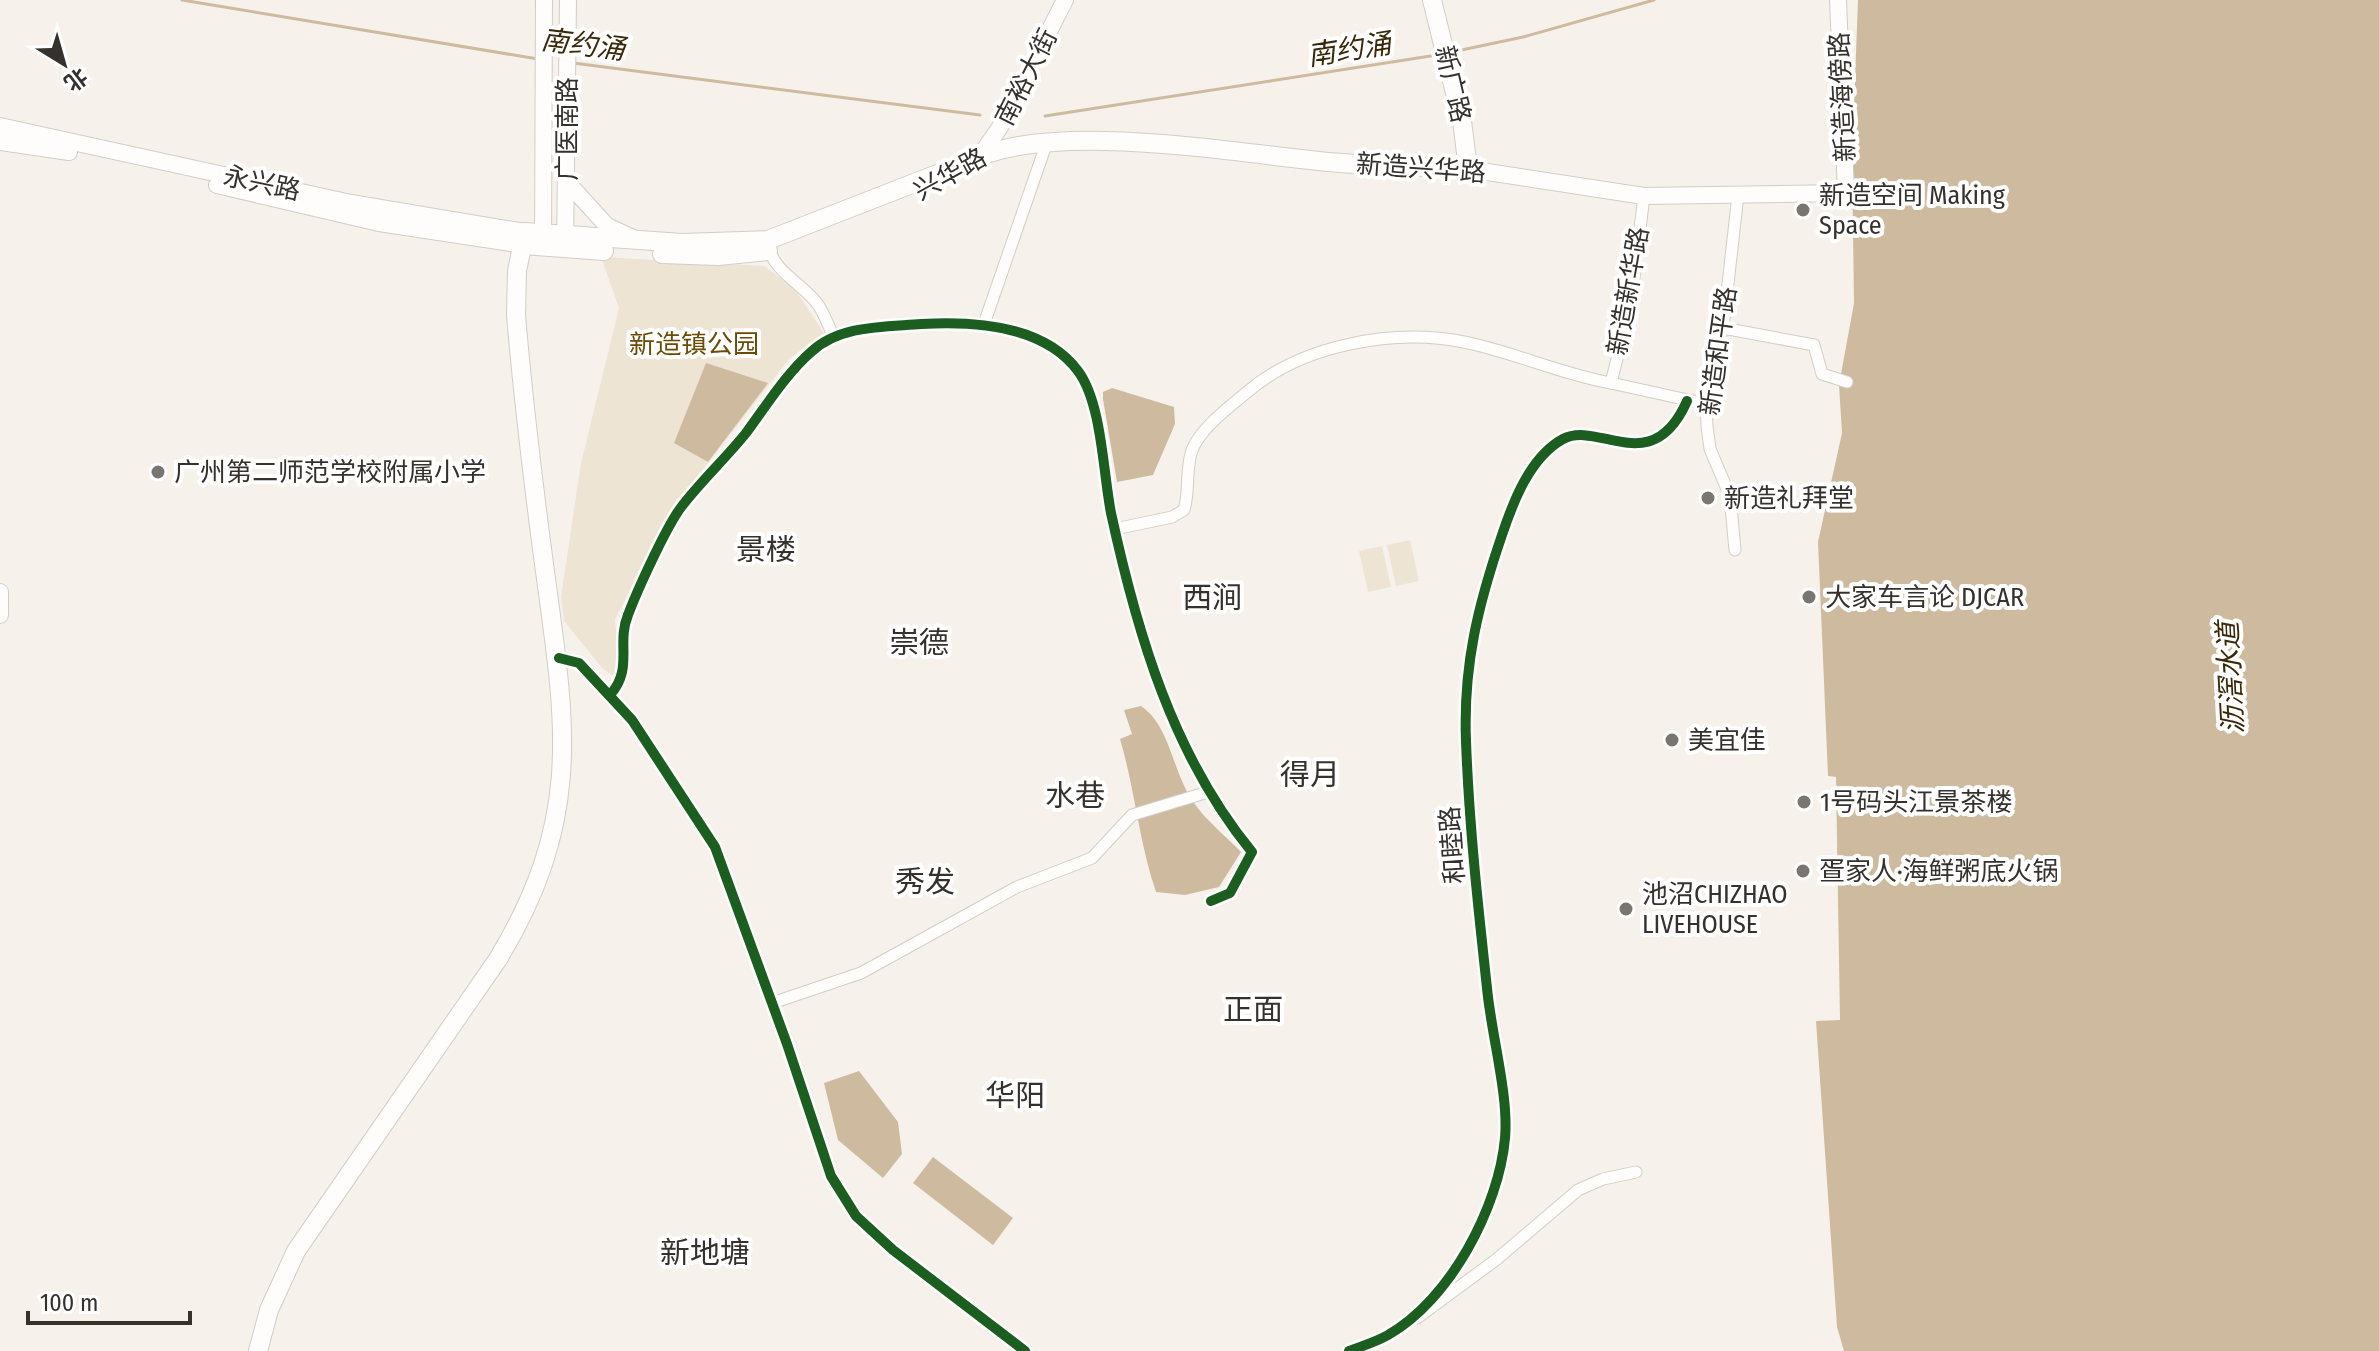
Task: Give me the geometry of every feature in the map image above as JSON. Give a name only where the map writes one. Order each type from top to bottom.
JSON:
[{"type":"main road","name":"南裕大街","points":[[989,151],[1065,0]]},
{"type":"main road","name":"南裕大街","points":[[989,151],[1077,0]]},
{"type":"main road","name":"新广路","points":[[1432,0],[1452,74],[1468,169]]},
{"type":"main road","name":"新造海傍路","points":[[1838,0],[1846,193]]},
{"type":"main road","name":"广医南路","points":[[533,240],[544,84],[544,5]]},
{"type":"main road","name":"广医南路","points":[[565,242],[568,5]]},
{"type":"main road","name":"永兴路","points":[[0,126],[533,240]]},
{"type":"main road","name":"新造兴华路","points":[[989,151],[1047,142],[1086,140],[1340,163],[1468,169],[1644,196],[1846,193]]},
{"type":"main road","name":"永兴路","points":[[0,142],[61,150],[392,225],[533,240]]},
{"type":"main road","name":"兴华路","points":[[533,240],[699,256],[769,245],[989,151]]},
{"type":"main road","points":[[568,183],[607,226],[642,241]]},
{"type":"main road","points":[[258,1351],[276,1290],[296,1251],[516,928],[537,886],[551,841],[562,778],[559,658],[518,345],[517,271],[533,240]]},
{"type":"main road","name":"兴华路","points":[[565,242],[769,245]]},
{"type":"main road","points":[[0,592],[0,615]]},
{"type":"street","points":[[984,324],[1047,142]]},
{"type":"street","name":"新造和平路","points":[[1735,550],[1730,496],[1710,449],[1706,404],[1716,345],[1723,328],[1738,195]]},
{"type":"street","name":"新造新华路","points":[[1644,196],[1631,302],[1611,383],[1706,404]]},
{"type":"street","points":[[769,245],[777,265],[799,282],[819,306],[833,336]]},
{"type":"street","points":[[610,695],[624,674],[626,618],[680,508],[727,458],[810,352],[833,336],[895,326],[984,324],[1019,334],[1057,352],[1078,371],[1091,394],[1115,529],[1173,725],[1208,792],[1252,852],[1230,893],[1211,901]]},
{"type":"street","points":[[1723,328],[1814,345],[1822,374],[1847,382]]},
{"type":"street","points":[[1115,529],[1172,517],[1184,510],[1186,471],[1194,447],[1223,412],[1259,381],[1347,342],[1464,342],[1532,364],[1611,383]]},
{"type":"street","name":"和睦路","points":[[1349,1351],[1390,1334],[1436,1293],[1473,1244],[1489,1208],[1505,1137],[1479,918],[1466,741],[1467,665],[1478,612],[1503,532],[1525,478],[1550,449],[1565,438],[1585,436],[1621,445],[1645,442],[1680,418],[1687,401]]},
{"type":"street","points":[[559,658],[579,663],[632,720],[715,847],[831,1176],[856,1216],[893,1250],[1025,1351]]},
{"type":"street","points":[[772,1003],[861,973],[1017,887],[1092,858],[1132,815],[1208,792]]},
{"type":"street","points":[[1390,1334],[1442,1302],[1578,1190],[1603,1179],[1636,1172]]},
{"type":"green space","name":"新造镇公园","points":[[601,257],[764,266],[794,288],[824,333],[789,359],[676,504],[615,619],[620,680],[603,669],[564,621],[561,597],[581,463],[619,308]]},
{"type":"green space","points":[[1410,540],[1419,581],[1396,586],[1387,545]]},
{"type":"green space","points":[[1382,546],[1391,587],[1368,592],[1359,551]]},
{"type":"water","name":"沥滘水道","points":[[1858,0],[2379,0],[2379,1351],[1844,1351],[1837,1327],[1816,1021],[1840,1020],[1836,777],[1828,776],[1818,542],[1842,433],[1839,385],[1854,303],[1852,158]]},
{"type":"water","points":[[706,363],[768,383],[708,462],[674,443]]},
{"type":"water","points":[[1112,388],[1174,407],[1175,424],[1153,475],[1117,482],[1103,399],[1103,392]]},
{"type":"water","points":[[1141,706],[1159,726],[1182,781],[1197,807],[1241,852],[1219,887],[1185,895],[1156,892],[1120,739],[1132,734],[1124,710]]},
{"type":"water","points":[[859,1071],[898,1122],[902,1154],[883,1178],[838,1140],[824,1083]]},
{"type":"water","points":[[933,1157],[1013,1218],[993,1245],[913,1183]]},
{"type":"waterway","name":"南约涌","points":[[182,0],[538,59]]},
{"type":"waterway","name":"南约涌","points":[[1452,52],[1523,37],[1654,0]]},
{"type":"waterway","name":"南约涌","points":[[1045,116],[1437,55]]},
{"type":"waterway","name":"南约涌","points":[[573,63],[980,115]]},
{"type":"cycle path","points":[[610,695],[621,675],[628,615],[676,515],[811,352],[849,332],[892,326],[941,323],[984,325],[1027,335],[1064,356],[1086,385],[1097,419],[1121,558],[1146,648],[1162,692],[1200,775],[1224,815],[1252,852],[1230,893],[1211,901]]},
{"type":"cycle path","points":[[1349,1351],[1388,1335],[1432,1299],[1468,1249],[1482,1221],[1501,1165],[1506,1121],[1477,896],[1469,803],[1466,713],[1474,636],[1506,522],[1524,481],[1551,447],[1577,435],[1642,443],[1658,438],[1673,425],[1687,401]]},
{"type":"cycle path","points":[[559,658],[579,663],[632,720],[715,847],[831,1176],[856,1216],[893,1250],[1025,1351]]},
{"type":"place","name":"新造空间 Making Space","points":[[1803,210]]},
{"type":"place","name":"广州第二师范学校附属小学","points":[[158,472]]},
{"type":"place","name":"新造礼拜堂","points":[[1708,498]]},
{"type":"place","name":"大家车言论 DJCAR","points":[[1809,597]]},
{"type":"place","name":"美宜佳","points":[[1672,740]]},
{"type":"place","name":"1号码头江景茶楼","points":[[1804,802]]},
{"type":"place","name":"疍家人·海鲜粥底火锅","points":[[1803,871]]},
{"type":"place","name":"池沼CHIZHAO LIVEHOUSE","points":[[1626,909]]},
{"type":"district","name":"景楼","points":[[766,550]]},
{"type":"district","name":"西涧","points":[[1212,598]]},
{"type":"district","name":"崇德","points":[[919,643]]},
{"type":"district","name":"得月","points":[[1310,775]]},
{"type":"district","name":"水巷","points":[[1075,796]]},
{"type":"district","name":"秀发","points":[[925,882]]},
{"type":"district","name":"正面","points":[[1253,1010]]},
{"type":"district","name":"华阳","points":[[1015,1096]]},
{"type":"district","name":"新地塘","points":[[705,1253]]}]
